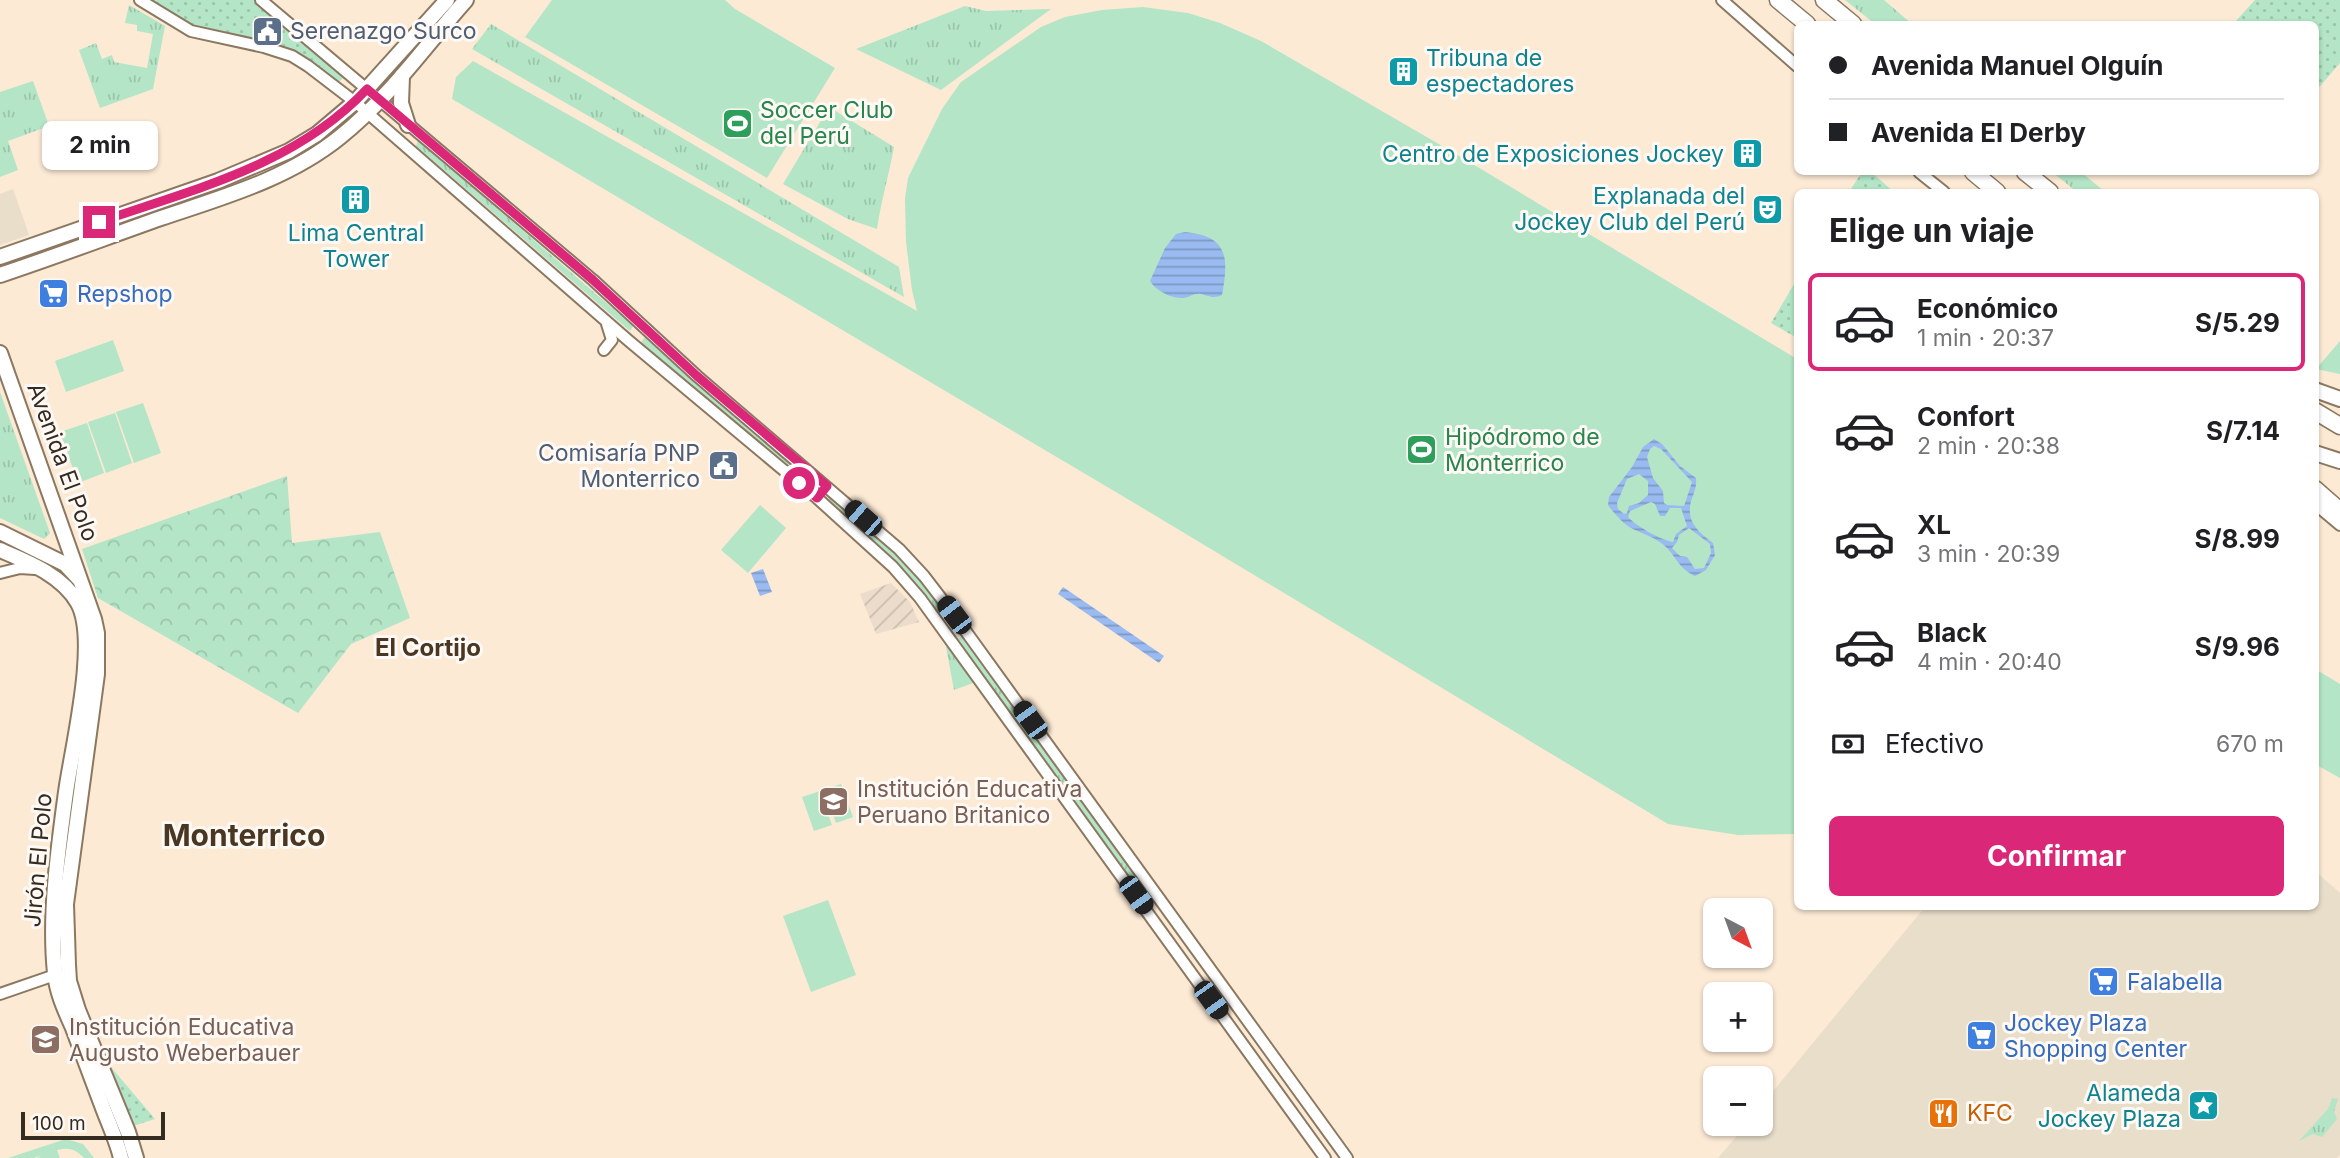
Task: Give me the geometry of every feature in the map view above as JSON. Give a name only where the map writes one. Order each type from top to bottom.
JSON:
[{"type":"highway","points":[[1778,0],[1803,21]]},
{"type":"highway","points":[[1824,0],[1849,21]]},
{"type":"highway","points":[[1977,175],[1993,189]]},
{"type":"highway","points":[[2029,175],[2046,189]]},
{"type":"highway","points":[[2319,413],[2340,426]]},
{"type":"highway","points":[[2319,489],[2340,498]]},
{"type":"highway","points":[[2319,491],[2340,511]]},
{"type":"main road","points":[[0,257],[275,158],[317,134],[355,102],[447,7],[466,0]]},
{"type":"main road","points":[[0,275],[269,179],[323,150],[368,113],[402,75],[447,7]]},
{"type":"main road","points":[[402,75],[401,103],[408,125]]},
{"type":"main road","name":"Avenida El Polo","points":[[0,353],[84,586]]},
{"type":"main road","points":[[2319,391],[2340,399]]},
{"type":"main road","points":[[2319,454],[2340,461]]},
{"type":"main road","points":[[0,532],[69,568],[84,586]]},
{"type":"main road","points":[[21,559],[17,553],[23,549],[53,558]]},
{"type":"main road","name":"Jirón El Polo","points":[[0,550],[44,571],[68,590],[78,604],[85,634],[85,665],[66,791],[54,916],[55,975],[62,1003],[104,1109],[129,1158]]},
{"type":"main road","name":"Jirón El Polo","points":[[84,586],[97,633],[97,674],[65,904],[68,973],[129,1158]]},
{"type":"street","points":[[140,0],[191,30],[264,47],[292,57],[338,88],[604,319],[817,498],[893,567],[920,598],[1325,1158]]},
{"type":"street","points":[[261,0],[593,280],[697,376],[900,549],[924,576],[1347,1158]]},
{"type":"street","points":[[1722,0],[1794,63]]},
{"type":"street","points":[[338,88],[345,83],[349,75]]},
{"type":"street","points":[[1923,175],[1940,189]]},
{"type":"street","points":[[604,319],[612,340],[604,350]]},
{"type":"street","points":[[817,498],[827,486]]},
{"type":"street","points":[[2319,507],[2340,525]]},
{"type":"street","points":[[0,573],[27,567],[44,571]]},
{"type":"street","points":[[0,994],[55,975]]},
{"type":"shaded area","points":[[13,189],[29,235],[0,245],[0,194]]},
{"type":"shaded area","points":[[891,583],[910,602],[919,622],[876,634],[860,594]]},
{"type":"shaded area","points":[[2319,875],[2340,893],[2340,1155],[2337,1158],[1718,1158],[1737,1136],[1773,1136],[1773,1091],[1923,910],[2319,910]]},
{"type":"green space","points":[[148,0],[254,0],[343,78],[338,83],[309,61],[206,30],[178,18]]},
{"type":"green space","name":"Soccer Club del Perú","points":[[552,0],[725,0],[735,9],[835,68],[767,178],[525,37]]},
{"type":"green space","points":[[1845,0],[1884,0],[1908,21],[1871,21]]},
{"type":"green space","points":[[2255,0],[2340,0],[2340,63],[2319,87],[2319,21],[2236,21]]},
{"type":"green space","points":[[129,5],[165,26],[153,89],[100,108],[79,50],[96,43],[102,59],[112,55],[114,62],[147,68],[153,34],[137,31],[137,25],[125,23]]},
{"type":"green space","points":[[965,6],[986,11],[1051,9],[941,90],[856,49]]},
{"type":"green space","name":"Hipódromo de Monterrico","points":[[1143,7],[1188,13],[1220,23],[1261,41],[1456,154],[1794,357],[1794,834],[1738,835],[1668,824],[1126,498],[452,99],[456,77],[473,61],[917,311],[906,242],[905,199],[908,178],[942,109],[961,82],[1041,27],[1065,17],[1102,10]]},
{"type":"green space","points":[[491,24],[899,267],[904,297],[472,49]]},
{"type":"green space","points":[[33,81],[49,126],[8,141],[18,170],[0,177],[0,92]]},
{"type":"green space","points":[[829,107],[894,147],[877,229],[848,219],[783,184]]},
{"type":"green space","points":[[418,140],[633,326],[630,331],[416,146]]},
{"type":"green space","points":[[1860,175],[1874,175],[1891,189],[1851,189]]},
{"type":"green space","points":[[2056,175],[2085,175],[2101,189],[2073,189]]},
{"type":"green space","points":[[1794,284],[1794,336],[1771,323]]},
{"type":"green space","points":[[646,335],[820,485],[816,491],[641,343]]},
{"type":"green space","points":[[113,340],[124,371],[66,392],[55,361]]},
{"type":"green space","points":[[2340,341],[2340,374],[2319,370],[2319,366]]},
{"type":"green space","points":[[0,392],[50,533],[44,539],[0,518]]},
{"type":"green space","points":[[143,403],[161,453],[134,463],[116,412]]},
{"type":"green space","points":[[115,413],[132,463],[106,473],[88,422]]},
{"type":"green space","points":[[87,423],[104,473],[78,483],[60,432]]},
{"type":"green space","points":[[287,476],[292,543],[380,532],[410,618],[351,644],[298,713],[98,598],[82,549]]},
{"type":"green space","points":[[831,495],[899,554],[942,603],[945,612],[942,614],[935,611],[897,564],[828,500]]},
{"type":"green space","points":[[760,505],[786,528],[748,573],[721,550]]},
{"type":"green space","points":[[963,636],[1154,897],[1146,902],[956,640]]},
{"type":"green space","points":[[946,647],[949,647],[973,683],[954,690]]},
{"type":"green space","points":[[2319,671],[2340,684],[2340,778],[2319,766]]},
{"type":"green space","points":[[841,784],[853,817],[836,823],[824,790]]},
{"type":"green space","points":[[820,791],[832,825],[814,831],[802,797]]},
{"type":"green space","points":[[828,900],[856,975],[811,992],[783,916]]},
{"type":"green space","points":[[111,1067],[155,1119],[133,1126]]},
{"type":"green space","points":[[2332,1098],[2338,1099],[2334,1112],[2337,1119],[2322,1137],[2313,1134],[2299,1141],[2328,1109]]},
{"type":"green space","points":[[66,1139],[83,1144],[94,1158],[84,1158],[75,1151],[65,1149],[57,1150],[60,1158],[37,1158],[42,1155],[34,1158],[8,1158]]},
{"type":"water","points":[[1185,232],[1210,238],[1222,251],[1225,270],[1222,295],[1174,297],[1160,291],[1150,281],[1165,248],[1176,234]]},
{"type":"water","points":[[1654,439],[1696,478],[1690,514],[1698,530],[1713,543],[1715,555],[1706,570],[1695,576],[1682,567],[1663,544],[1629,527],[1608,505],[1609,497],[1632,467],[1643,447]],"holes":[[[1654,446],[1661,449],[1692,482],[1684,506],[1664,503],[1663,491],[1653,478],[1647,457]],[[1639,474],[1648,481],[1648,495],[1639,503],[1629,506],[1624,514],[1618,509],[1617,503],[1627,479]],[[1651,502],[1655,504],[1660,516],[1665,516],[1670,508],[1681,508],[1687,526],[1676,534],[1673,542],[1668,541],[1632,521],[1628,517],[1630,511]],[[1689,528],[1710,544],[1711,553],[1704,568],[1695,569],[1687,557],[1680,556],[1672,548],[1679,535]]]},
{"type":"water","points":[[763,569],[772,592],[760,596],[751,573]]},
{"type":"water","points":[[1063,587],[1164,656],[1159,663],[1058,594]]},
{"type":"place","name":"Serenazgo Surco","points":[[267,31]]},
{"type":"place","name":"Tribuna de espectadores","points":[[1403,71]]},
{"type":"place","name":"Soccer Club del Perú","points":[[737,123]]},
{"type":"place","name":"Centro de Exposiciones Jockey","points":[[1747,154]]},
{"type":"place","name":"Lima Central Tower","points":[[356,199]]},
{"type":"place","name":"Explanada del Jockey Club del Perú","points":[[1768,209]]},
{"type":"place","name":"Repshop","points":[[54,294]]},
{"type":"place","name":"Hipódromo de Monterrico","points":[[1422,450]]},
{"type":"place","name":"Comisaría PNP Monterrico","points":[[723,466]]},
{"type":"place","name":"Institución Educativa Peruano Britanico","points":[[834,802]]},
{"type":"place","name":"Falabella","points":[[2104,982]]},
{"type":"place","name":"Jockey Plaza Shopping Center","points":[[1981,1036]]},
{"type":"place","name":"Institución Educativa Augusto Weberbauer","points":[[46,1040]]},
{"type":"place","name":"Alameda Jockey Plaza","points":[[2204,1106]]},
{"type":"place","name":"KFC","points":[[1944,1113]]},
{"type":"district","name":"El Cortijo","points":[[428,647]]},
{"type":"district","name":"Monterrico","points":[[244,835]]},
{"type":"route","points":[[99,222],[218,181],[275,158],[332,123],[367,89],[593,280],[697,376],[827,486],[817,498],[799,483]]}]
